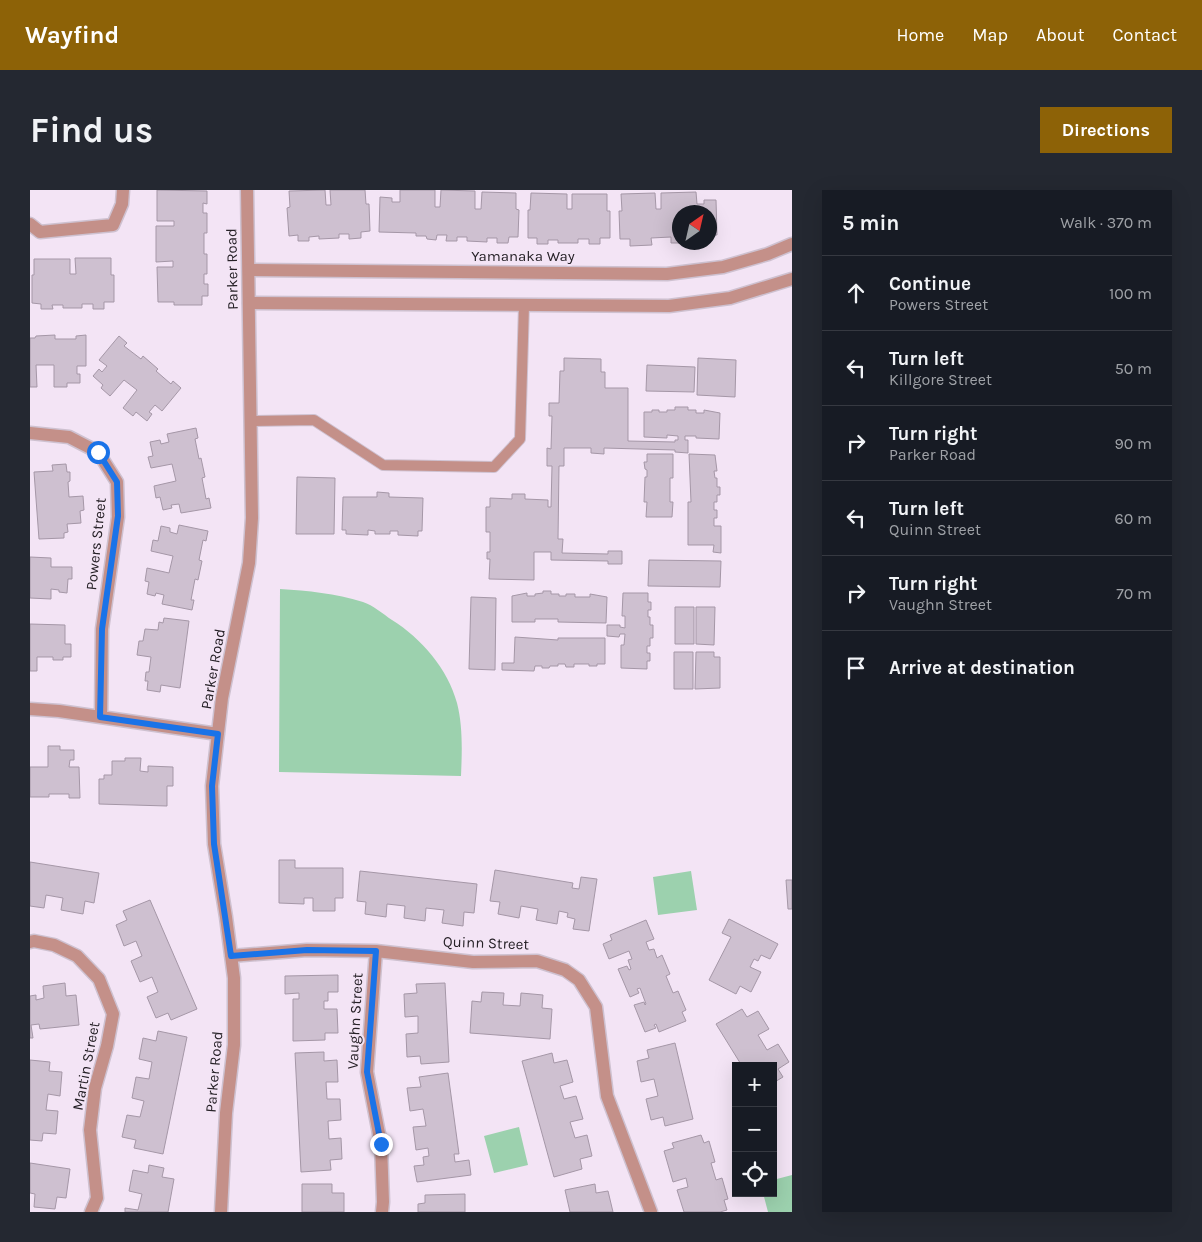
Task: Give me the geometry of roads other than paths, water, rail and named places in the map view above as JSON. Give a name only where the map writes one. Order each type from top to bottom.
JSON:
[{"type":"street","points":[[30,224],[40,232],[113,225],[122,204],[123,190]]},
{"type":"street","name":"Parker Road","points":[[221,1212],[226,1121],[234,1045],[234,978],[214,844],[212,786],[222,698],[250,564],[252,518],[247,190]]},
{"type":"street","name":"Yamanaka Way","points":[[249,270],[667,274],[723,267],[768,254],[792,244]]},
{"type":"street","points":[[249,303],[669,306],[730,298],[792,279]]},
{"type":"street","name":"Powers Street","points":[[30,433],[69,437],[98,452],[117,482],[118,516],[102,629],[100,717]]},
{"type":"street","points":[[30,709],[59,711],[218,734]]},
{"type":"street","name":"Martin Street","points":[[30,942],[54,945],[77,956],[98,979],[112,1014],[108,1046],[95,1088],[90,1130],[97,1198],[91,1212]]},
{"type":"street","name":"Quinn Street","points":[[231,956],[307,950],[376,951],[473,962],[537,961],[565,970],[579,980],[596,1007],[607,1096],[651,1212]]},
{"type":"street","name":"Vaughn Street","points":[[376,951],[367,1072],[381,1144],[382,1212]]},
{"type":"lane","points":[[251,421],[314,420],[382,465],[494,467],[520,439],[524,305]]}]
